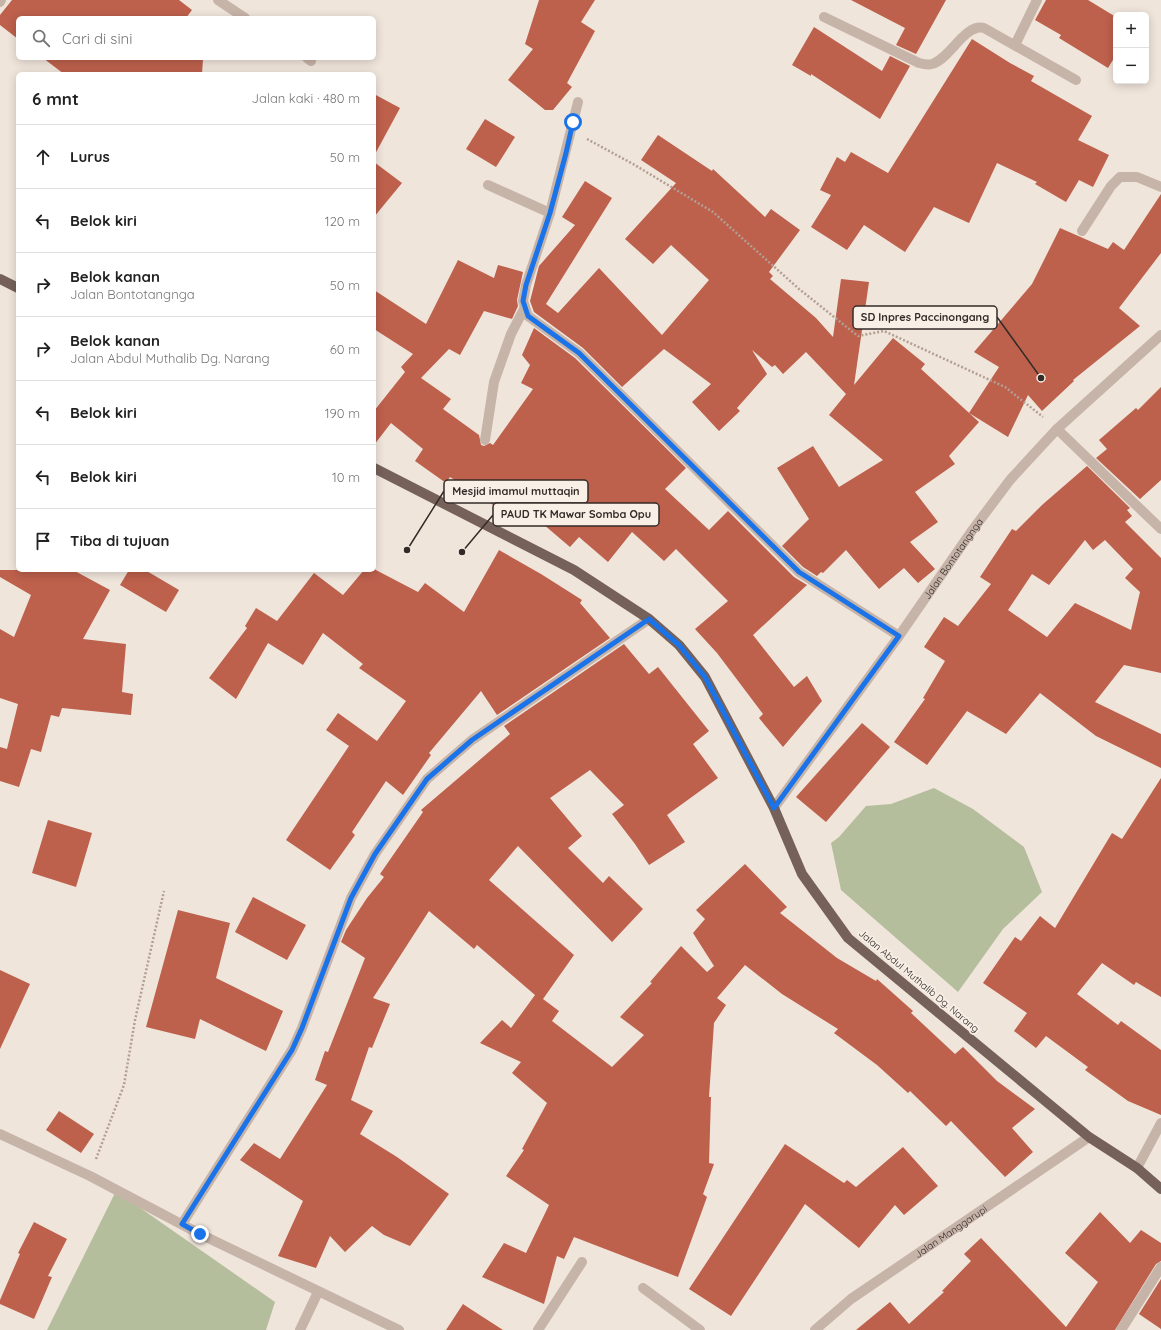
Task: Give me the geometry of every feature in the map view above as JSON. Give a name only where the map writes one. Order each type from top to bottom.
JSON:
[{"type":"main road","points":[[0,279],[16,287]]},
{"type":"main road","name":"Jalan Abdul Muthalib Dg. Narang","points":[[376,469],[574,570],[649,619],[679,645],[705,677],[774,808],[802,874],[848,938],[1089,1137],[1138,1168],[1161,1189]]},
{"type":"street","points":[[218,0],[242,16]]},
{"type":"street","points":[[1015,45],[1037,0]]},
{"type":"street","points":[[824,17],[919,63],[933,64],[972,29],[979,26],[1076,80]]},
{"type":"street","points":[[578,102],[550,213],[526,285],[523,301],[528,316],[579,353],[626,398],[799,572],[899,636]]},
{"type":"street","points":[[1082,231],[1111,186],[1120,177],[1137,177],[1161,187]]},
{"type":"street","points":[[488,185],[550,213]]},
{"type":"street","points":[[485,440],[494,382],[506,346],[525,307]]},
{"type":"street","name":"Jalan Bontotangnga","points":[[774,808],[899,636],[971,532],[1010,480],[1057,429],[1161,335]]},
{"type":"street","points":[[1057,429],[1161,529]]},
{"type":"street","points":[[182,1224],[292,1050],[302,1028],[351,898],[375,854],[427,779],[472,740],[649,619]]},
{"type":"street","points":[[1138,1168],[1161,1123]]},
{"type":"street","points":[[0,1134],[90,1176],[318,1292],[399,1330]]},
{"type":"street","name":"Jalan Manggarupi","points":[[815,1330],[851,1299],[1089,1137]]},
{"type":"street","points":[[538,1330],[582,1262]]},
{"type":"street","points":[[1121,1330],[1161,1267]]},
{"type":"street","points":[[643,1288],[700,1330]]},
{"type":"street","points":[[300,1330],[318,1292]]},
{"type":"path","points":[[571,130],[633,164],[713,212],[799,289],[858,336],[884,331],[1006,387],[1057,429]]},
{"type":"path","points":[[90,1176],[124,1085],[135,1020],[164,891]]},
{"type":"green space","points":[[934,788],[973,809],[1024,847],[1042,892],[1003,929],[958,992],[841,890],[831,843],[839,837],[866,806],[891,804]]},
{"type":"green space","points":[[116,1191],[275,1302],[266,1330],[47,1330]]},
{"type":"building","points":[[12,0],[179,0],[192,10],[188,16],[16,16],[16,37],[0,25],[0,15]]},
{"type":"building","points":[[539,0],[595,0],[581,22],[595,31],[567,83],[572,87],[553,110],[545,110],[508,80],[533,49],[525,44]]},
{"type":"building","points":[[851,0],[946,0],[916,54],[896,45],[905,28]]},
{"type":"building","points":[[1046,0],[1088,0],[1113,15],[1113,60],[1108,68],[1059,38],[1061,35],[1035,20]]},
{"type":"building","points":[[814,27],[882,71],[890,56],[910,66],[880,119],[811,74],[811,76],[792,65]]},
{"type":"building","points":[[972,39],[1034,76],[1031,81],[1092,116],[1078,140],[1109,155],[1093,187],[1079,180],[1066,202],[1035,184],[1037,182],[997,163],[969,223],[934,207],[905,252],[864,225],[847,250],[811,227],[831,195],[820,190],[837,157],[845,162],[851,152],[888,173]]},
{"type":"building","points":[[46,60],[203,60],[202,72],[61,72]]},
{"type":"building","points":[[376,95],[400,108],[376,152]]},
{"type":"building","points":[[485,119],[515,137],[496,167],[466,149]]},
{"type":"building","points":[[658,135],[712,171],[713,169],[765,217],[771,209],[800,230],[769,272],[773,276],[770,279],[816,318],[833,337],[841,279],[869,282],[854,385],[893,338],[925,364],[921,369],[979,422],[949,456],[955,464],[915,492],[938,522],[910,542],[935,569],[918,583],[904,568],[879,589],[846,550],[823,573],[821,572],[817,576],[803,567],[782,546],[809,519],[777,468],[813,446],[839,487],[883,460],[829,415],[846,394],[806,352],[783,374],[775,365],[772,367],[752,350],[767,374],[737,408],[740,411],[719,431],[692,402],[711,384],[664,349],[622,387],[583,348],[534,312],[530,301],[539,266],[575,225],[562,217],[585,181],[612,198],[546,304],[558,313],[599,268],[662,335],[709,280],[671,245],[653,264],[625,239],[676,183],[641,160]]},
{"type":"building","points":[[376,164],[402,183],[376,215]]},
{"type":"building","points":[[1161,194],[1161,253],[1119,308],[1140,326],[1073,380],[1074,381],[1042,411],[1028,395],[1008,437],[969,413],[999,367],[974,352],[1032,284],[1060,228],[1108,249],[1113,242],[1124,250]]},
{"type":"building","points":[[458,260],[494,278],[498,265],[523,272],[517,300],[518,306],[512,319],[484,311],[460,355],[449,349],[421,378],[451,399],[443,409],[479,435],[481,445],[484,446],[490,443],[493,445],[533,389],[521,383],[530,365],[522,355],[534,328],[575,358],[686,468],[665,489],[709,530],[728,511],[794,577],[807,585],[753,635],[794,687],[807,676],[822,701],[783,747],[759,718],[763,714],[717,653],[695,629],[728,601],[676,549],[664,561],[632,532],[608,562],[579,537],[570,547],[516,501],[507,514],[450,477],[446,483],[415,461],[423,449],[391,423],[376,442],[376,408],[405,372],[401,367],[413,354],[376,330],[376,291],[426,324]]},
{"type":"building","points":[[1161,387],[1161,480],[1140,499],[1096,458],[1107,449],[1099,440],[1136,408],[1138,410]]},
{"type":"building","points":[[1087,466],[1130,508],[1127,510],[1132,516],[1125,522],[1161,558],[1161,673],[1124,665],[1095,702],[1161,734],[1161,768],[1096,736],[1040,693],[1006,734],[967,711],[927,765],[894,742],[925,699],[923,698],[945,661],[924,647],[944,617],[958,626],[991,584],[980,577],[1012,529],[1016,531],[1042,505]],"holes":[[[1085,540],[1093,550],[1105,540],[1133,569],[1125,578],[1140,592],[1131,630],[1075,603],[1047,637],[1008,610],[1032,574],[1049,585]]]},
{"type":"building","points":[[499,550],[582,600],[580,603],[610,638],[497,715],[481,691],[429,753],[431,755],[403,795],[386,781],[352,832],[355,835],[330,870],[286,840],[349,746],[326,730],[338,713],[377,741],[406,701],[359,668],[363,664],[323,633],[303,665],[268,643],[236,699],[209,678],[247,628],[245,626],[256,608],[277,621],[314,573],[343,595],[362,572],[376,572],[376,570],[418,592],[425,583],[464,612]]},
{"type":"building","points":[[0,570],[16,570],[16,572],[77,572],[110,590],[83,639],[126,644],[122,692],[133,694],[131,715],[62,708],[59,717],[51,715],[41,752],[31,749],[19,787],[0,781],[0,747],[7,749],[18,704],[0,698],[0,629],[14,637],[31,595],[0,577]]},
{"type":"building","points":[[128,572],[148,572],[179,590],[166,612],[120,585]]},
{"type":"building","points":[[624,644],[649,674],[658,667],[709,731],[693,744],[718,778],[667,815],[685,842],[649,865],[612,814],[624,805],[590,770],[550,798],[582,836],[568,848],[603,883],[609,876],[643,909],[612,942],[518,846],[489,880],[574,955],[543,999],[559,1011],[552,1021],[612,1067],[644,1035],[620,1017],[652,983],[650,982],[681,946],[707,972],[714,966],[693,933],[705,919],[696,910],[745,864],[787,907],[780,913],[837,958],[876,981],[877,979],[913,1011],[911,1013],[955,1054],[963,1047],[997,1081],[1035,1109],[1012,1128],[1033,1152],[1005,1177],[951,1121],[946,1126],[910,1091],[908,1093],[877,1065],[834,1033],[838,1029],[782,994],[745,965],[717,998],[726,1005],[714,1023],[709,1097],[711,1097],[709,1163],[714,1164],[703,1194],[707,1197],[678,1277],[574,1237],[564,1259],[557,1256],[544,1304],[482,1277],[504,1243],[526,1253],[549,1205],[506,1176],[524,1150],[522,1149],[547,1103],[512,1073],[521,1062],[480,1043],[502,1020],[511,1028],[535,995],[477,945],[474,949],[429,911],[373,998],[390,1004],[372,1048],[369,1047],[351,1100],[373,1111],[360,1134],[397,1157],[449,1194],[410,1246],[384,1235],[372,1226],[345,1252],[330,1236],[316,1268],[278,1256],[303,1201],[240,1160],[254,1143],[280,1159],[327,1085],[315,1080],[325,1051],[328,1052],[365,958],[341,942],[346,930],[367,898],[384,877],[380,874],[423,812],[421,810],[510,734],[504,726]]},
{"type":"building","points":[[862,723],[890,747],[826,822],[796,797]]},
{"type":"building","points":[[1161,778],[1161,997],[1136,982],[1134,985],[1102,963],[1077,994],[1118,1025],[1121,1021],[1161,1050],[1161,1115],[1128,1101],[1085,1070],[1088,1067],[1046,1036],[1036,1048],[1014,1031],[1027,1013],[983,983],[1015,937],[1021,941],[1040,916],[1055,928],[1112,833],[1122,839]]},
{"type":"building","points":[[48,820],[92,833],[76,887],[32,873]]},
{"type":"building","points":[[253,897],[306,925],[287,960],[235,932]]},
{"type":"building","points":[[178,910],[230,923],[216,978],[283,1011],[266,1051],[200,1019],[195,1039],[146,1027]]},
{"type":"building","points":[[0,970],[30,984],[0,1049]]},
{"type":"building","points":[[59,1111],[94,1134],[81,1153],[46,1130]]},
{"type":"building","points":[[785,1144],[844,1183],[847,1180],[856,1187],[903,1147],[938,1186],[904,1215],[895,1205],[859,1248],[805,1204],[731,1316],[689,1289]]},
{"type":"building","points":[[1100,1212],[1130,1243],[1141,1230],[1161,1243],[1161,1261],[1156,1264],[1115,1330],[856,1330],[890,1302],[909,1324],[944,1292],[942,1291],[971,1261],[964,1254],[981,1238],[1066,1327],[1098,1282],[1065,1253]]},
{"type":"building","points":[[34,1222],[67,1239],[48,1276],[52,1277],[34,1319],[0,1304],[0,1300],[20,1254],[18,1253]]},
{"type":"building","points":[[1161,1279],[1161,1329],[1139,1314]]},
{"type":"building","points":[[463,1304],[472,1310],[503,1330],[446,1330]]},
{"type":"place","name":"SD Inpres Paccinongang","points":[[1041,378]]},
{"type":"place","name":"Mesjid imamul muttaqin","points":[[407,550]]},
{"type":"place","name":"PAUD TK Mawar Somba Opu","points":[[462,552]]},
{"type":"route","points":[[200,1234],[182,1224],[270,1082],[292,1050],[302,1028],[351,898],[375,854],[401,814],[427,779],[472,740],[649,619],[679,645],[705,677],[774,808],[899,636],[848,603],[823,589],[799,572],[626,398],[579,353],[528,316],[523,301],[526,285],[550,213],[573,122]]}]
